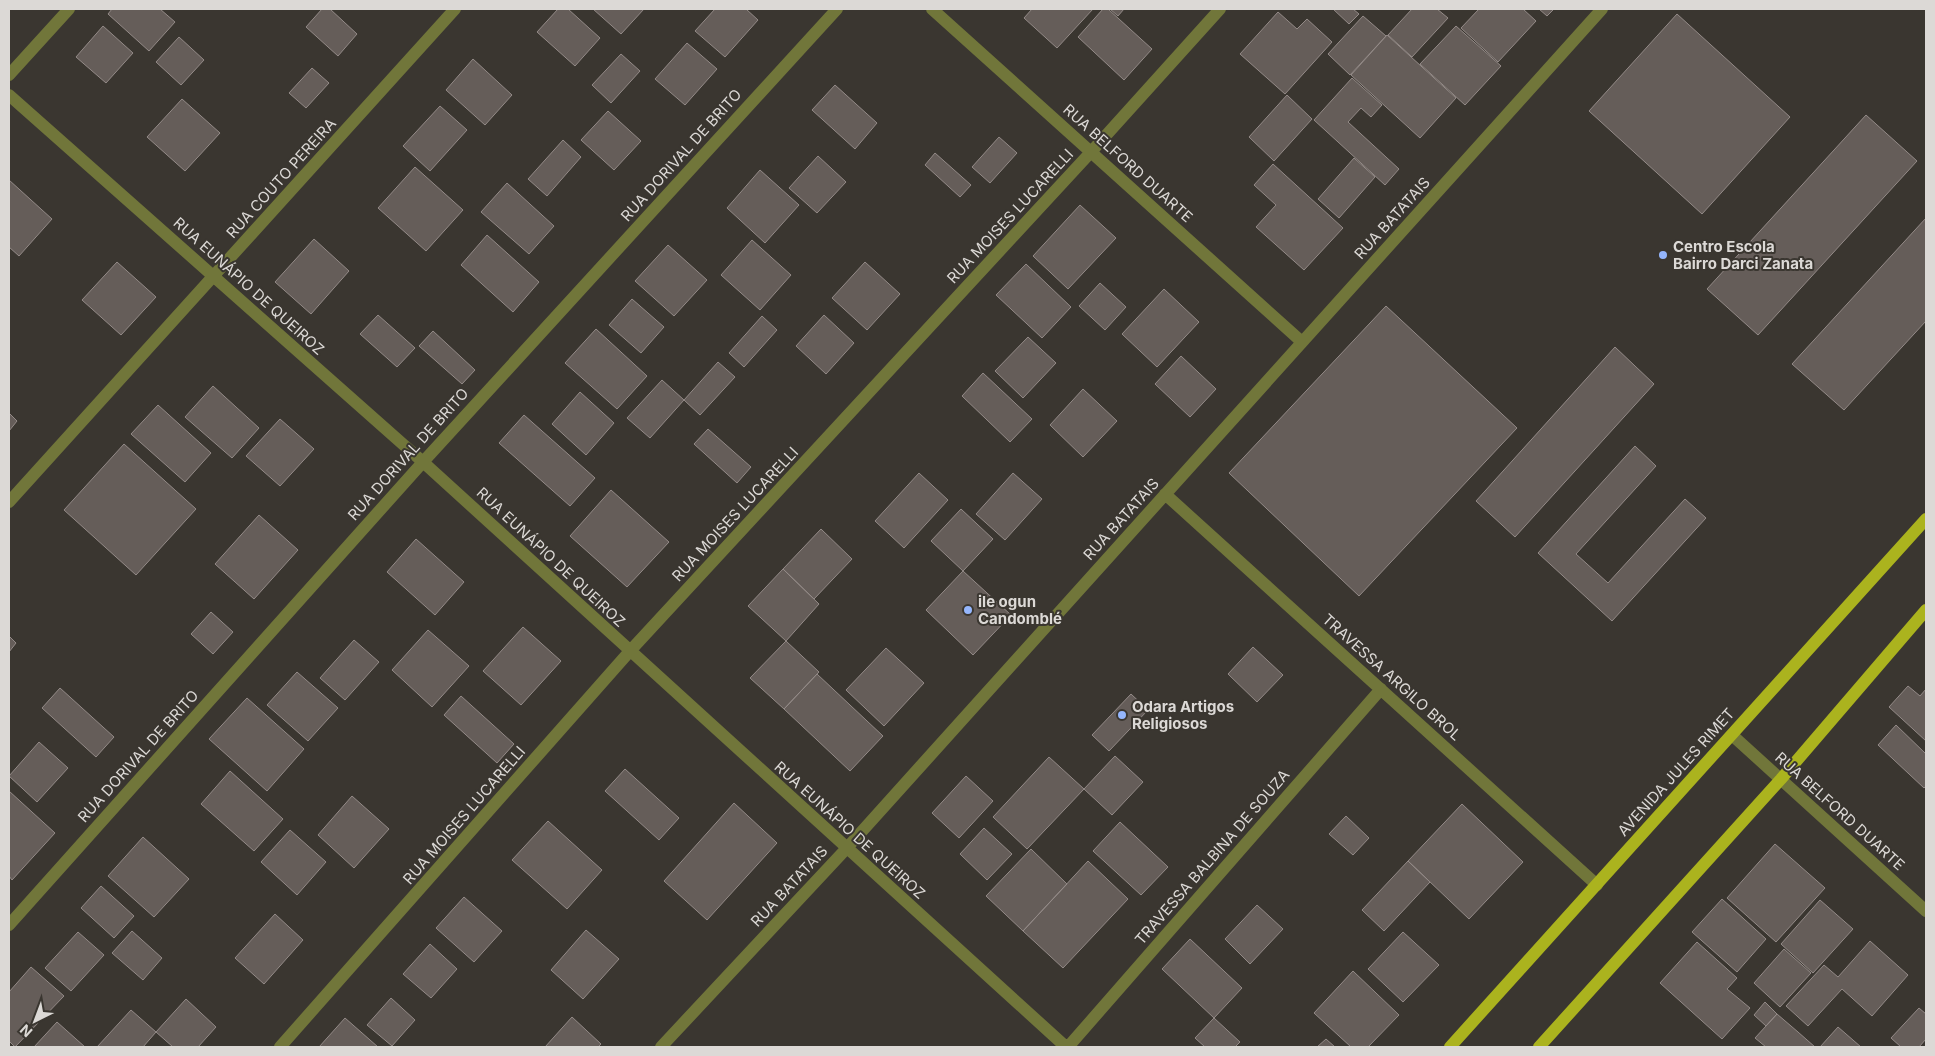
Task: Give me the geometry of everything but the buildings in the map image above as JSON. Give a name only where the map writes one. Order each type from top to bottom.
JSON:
[{"type":"main road","name":"AVENIDA JULES RIMET","points":[[1450,1047],[1926,519]]},
{"type":"main road","points":[[1539,1047],[1781,779],[1926,610]]},
{"type":"street","points":[[9,74],[69,9]]},
{"type":"street","name":"RUA COUTO PEREIRA","points":[[9,502],[455,9]]},
{"type":"street","name":"RUA DORIVAL DE BRITO","points":[[9,925],[423,462],[836,9]]},
{"type":"street","name":"RUA BELFORD DUARTE","points":[[932,9],[1302,342]]},
{"type":"street","name":"RUA MOISES LUCARELLI","points":[[280,1047],[630,652],[1091,152],[1220,9]]},
{"type":"street","name":"RUA BATATAIS","points":[[661,1047],[846,849],[1602,9]]},
{"type":"street","name":"RUA EUNÁPIO DE QUEIROZ","points":[[9,95],[423,462],[846,849],[1067,1047]]},
{"type":"street","name":"TRAVESSA ARGILO BROL","points":[[1166,494],[1597,885]]},
{"type":"street","name":"TRAVESSA BALBINA DE SOUZA","points":[[1067,1047],[1380,689]]},
{"type":"street","name":"RUA BELFORD DUARTE","points":[[1732,735],[1926,911]]},
{"type":"place","name":"Centro Escola Bairro Darci Zanata","points":[[1663,255]]},
{"type":"place","name":"ile ogun Candomblé","points":[[968,610]]},
{"type":"place","name":"Odara Artigos Religiosos","points":[[1122,715]]}]
